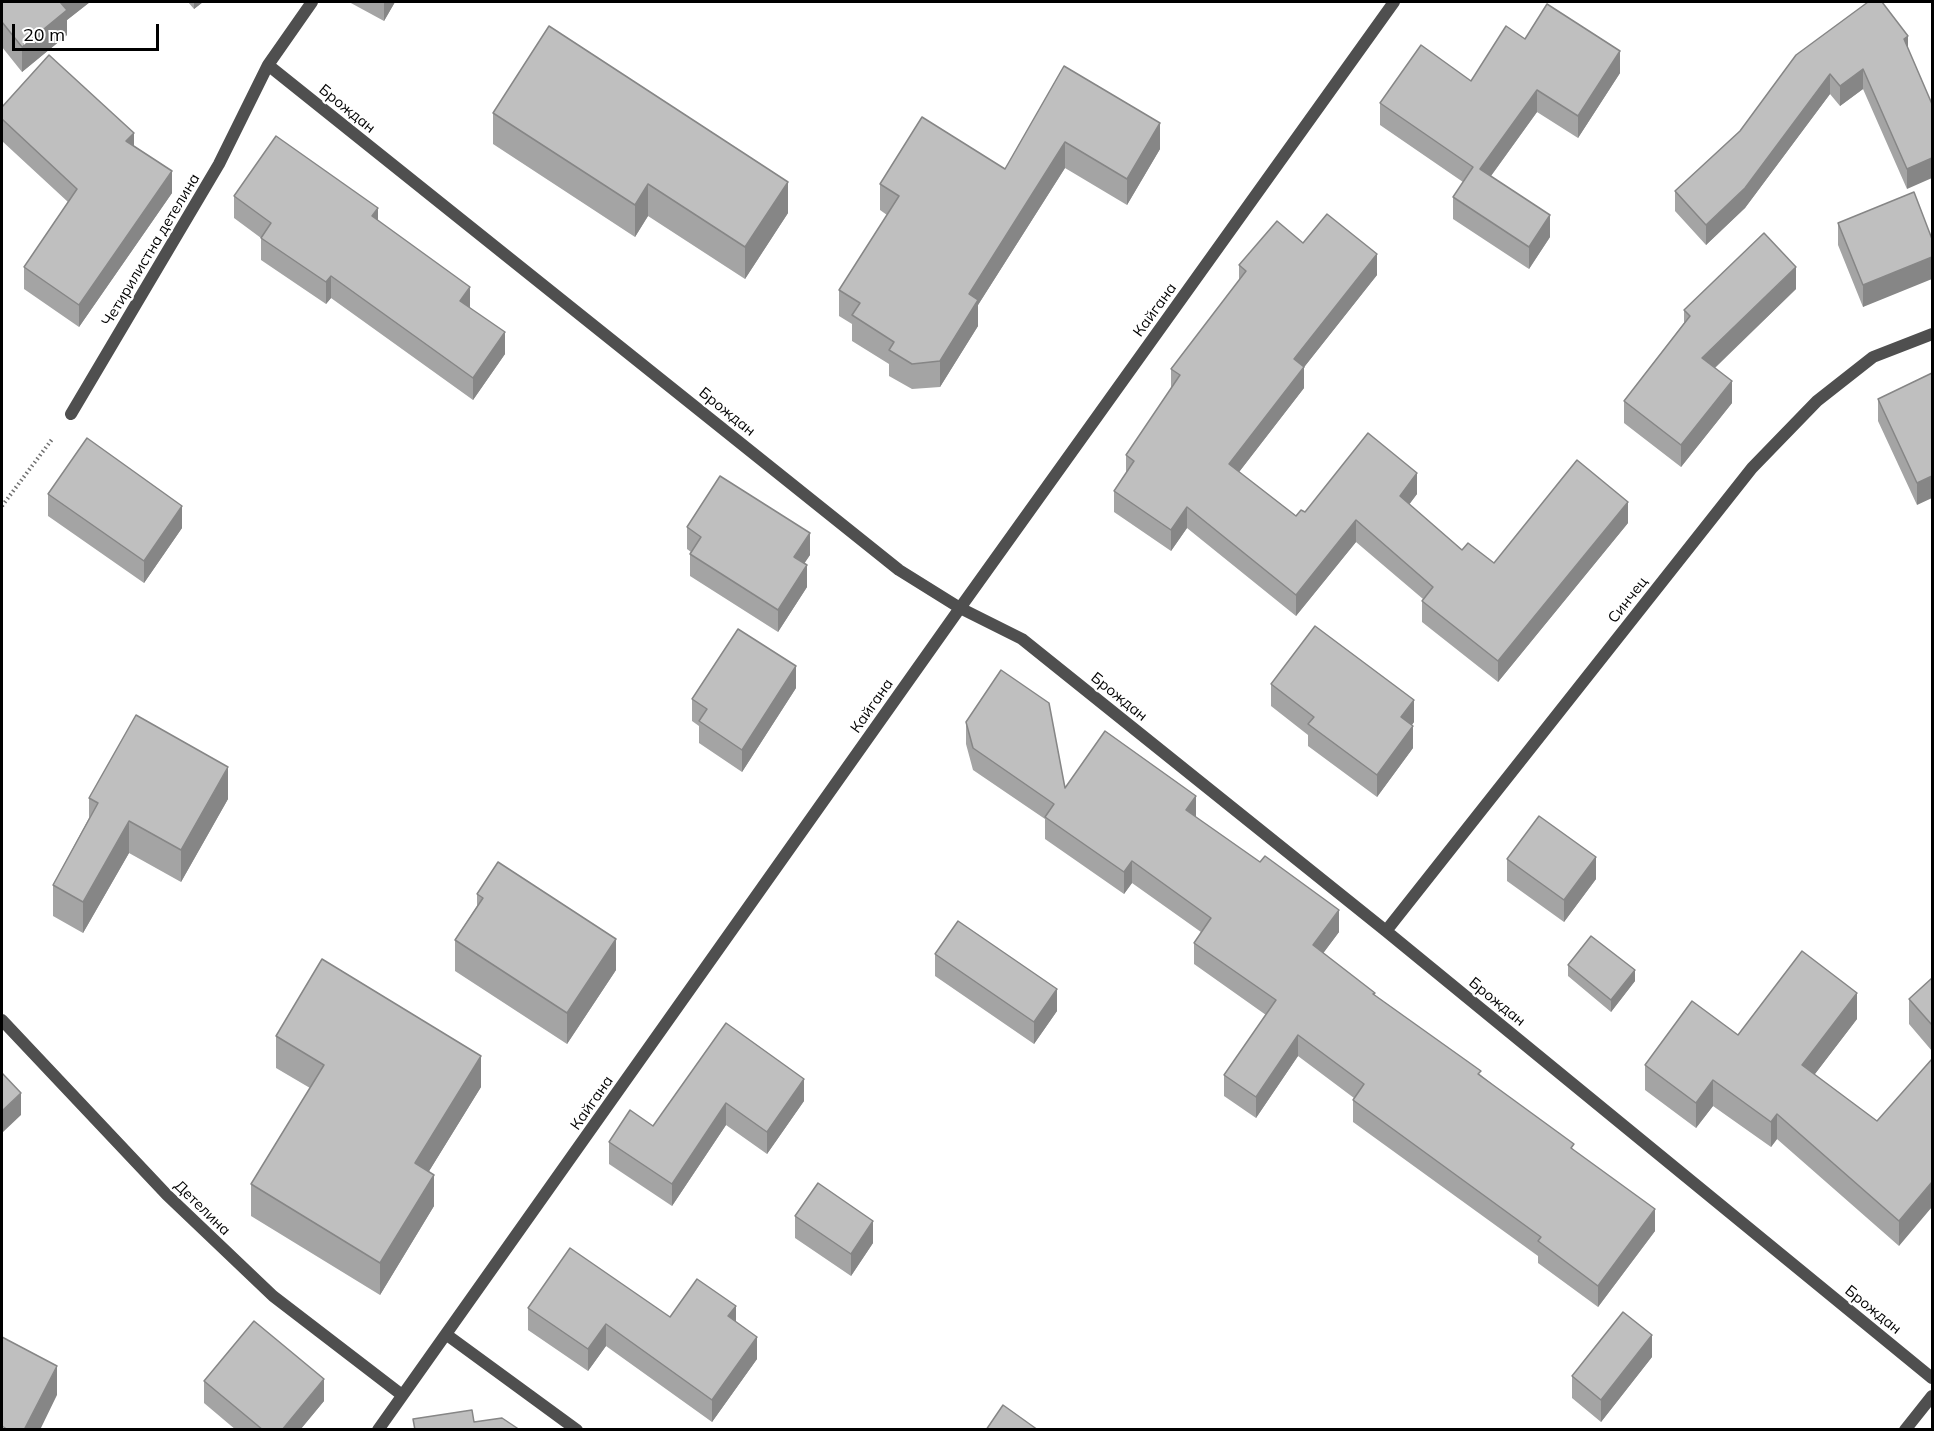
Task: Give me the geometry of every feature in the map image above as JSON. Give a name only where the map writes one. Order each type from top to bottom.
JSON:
[{"type":"street","name":"Четирилистна детелина","points":[[71,414],[219,164],[268,65],[312,2]]},
{"type":"street","name":"Кайгана","points":[[378,1430],[960,608],[1394,2]]},
{"type":"street","name":"Брождан","points":[[268,65],[899,570],[960,608],[1022,639],[1386,931],[1932,1378]]},
{"type":"street","name":"Синчец","points":[[1386,931],[1752,468],[1817,401],[1873,357],[1932,334]]},
{"type":"street","name":"Детелина","points":[[2,1020],[167,1195],[264,1288],[402,1395]]},
{"type":"street","points":[[447,1335],[577,1430]]},
{"type":"street","points":[[1905,1430],[1932,1396]]},
{"type":"path","points":[[2,506],[71,414]]},
{"type":"building","points":[[2,2],[60,2],[67,10],[22,47],[2,22]]},
{"type":"building","points":[[1868,2],[1882,2],[1908,36],[1904,39],[1932,104],[1932,158],[1907,169],[1863,69],[1840,86],[1830,74],[1745,188],[1706,225],[1675,191],[1740,131],[1796,55]]},
{"type":"building","points":[[1547,4],[1620,51],[1578,116],[1537,90],[1480,169],[1550,215],[1529,247],[1453,197],[1473,167],[1380,103],[1421,45],[1471,81],[1506,26],[1525,39]]},
{"type":"building","points":[[549,26],[788,182],[745,247],[648,184],[635,205],[493,113]]},
{"type":"building","points":[[49,55],[134,133],[126,141],[172,171],[79,305],[24,267],[77,189],[2,119],[2,107]]},
{"type":"building","points":[[1064,66],[1160,123],[1127,179],[1065,142],[969,294],[978,300],[940,361],[912,364],[889,350],[894,342],[852,315],[860,303],[839,290],[899,196],[880,184],[922,117],[1005,169]]},
{"type":"building","points":[[276,136],[378,208],[372,216],[470,287],[460,301],[505,332],[473,378],[331,276],[326,282],[261,238],[271,223],[234,196]]},
{"type":"building","points":[[1914,192],[1932,239],[1932,257],[1863,285],[1838,223]]},
{"type":"building","points":[[1327,214],[1377,254],[1294,359],[1304,367],[1229,464],[1296,516],[1301,510],[1305,512],[1368,433],[1417,473],[1400,496],[1462,550],[1468,543],[1494,563],[1577,460],[1628,502],[1498,661],[1422,601],[1433,587],[1356,520],[1296,595],[1187,507],[1171,530],[1114,491],[1134,461],[1126,455],[1180,375],[1171,369],[1246,271],[1239,265],[1277,221],[1303,243]]},
{"type":"building","points":[[1764,233],[1796,267],[1702,358],[1732,381],[1681,445],[1624,401],[1690,316],[1684,310]]},
{"type":"building","points":[[1932,373],[1932,476],[1917,483],[1878,399]]},
{"type":"building","points":[[87,438],[182,506],[144,561],[48,494]]},
{"type":"building","points":[[720,476],[810,533],[794,557],[807,565],[778,610],[690,554],[701,537],[687,527]]},
{"type":"building","points":[[1315,626],[1414,700],[1401,717],[1413,726],[1377,775],[1308,724],[1314,717],[1271,684]]},
{"type":"building","points":[[738,629],[796,666],[742,750],[699,721],[707,709],[692,699]]},
{"type":"building","points":[[1001,670],[1049,703],[1065,788],[1105,731],[1196,796],[1186,810],[1260,862],[1265,856],[1339,910],[1313,945],[1375,993],[1373,994],[1481,1071],[1478,1074],[1574,1144],[1571,1148],[1655,1209],[1598,1286],[1538,1241],[1541,1237],[1353,1100],[1364,1084],[1298,1035],[1256,1097],[1224,1075],[1276,1000],[1194,943],[1211,918],[1132,861],[1124,872],[1045,817],[1054,804],[973,748],[966,722]]},
{"type":"building","points":[[136,715],[228,767],[181,850],[129,821],[83,902],[53,885],[98,803],[89,798]]},
{"type":"building","points":[[1539,816],[1596,857],[1564,900],[1507,859]]},
{"type":"building","points":[[498,862],[616,939],[567,1013],[455,940],[483,898],[477,894]]},
{"type":"building","points":[[958,921],[1057,989],[1034,1022],[935,954]]},
{"type":"building","points":[[1591,936],[1635,970],[1611,1000],[1568,965]]},
{"type":"building","points":[[1802,951],[1857,993],[1802,1065],[1877,1121],[1932,1059],[1932,1182],[1899,1221],[1777,1114],[1771,1122],[1713,1080],[1696,1103],[1645,1065],[1692,1001],[1738,1035]]},
{"type":"building","points":[[322,959],[481,1056],[415,1163],[434,1175],[380,1263],[251,1184],[324,1065],[276,1036]]},
{"type":"building","points":[[1932,978],[1932,1025],[1909,999]]},
{"type":"building","points":[[726,1023],[804,1079],[767,1132],[726,1103],[672,1184],[609,1142],[630,1110],[653,1126]]},
{"type":"building","points":[[2,1073],[21,1093],[2,1111]]},
{"type":"building","points":[[818,1183],[873,1221],[851,1254],[795,1216]]},
{"type":"building","points":[[570,1248],[670,1317],[697,1279],[736,1306],[728,1316],[757,1337],[712,1400],[606,1324],[588,1349],[528,1308]]},
{"type":"building","points":[[1623,1312],[1652,1335],[1601,1400],[1572,1376]]},
{"type":"building","points":[[254,1321],[324,1379],[282,1430],[263,1430],[204,1381]]},
{"type":"building","points":[[2,1337],[57,1366],[24,1430],[8,1430],[2,1426]]},
{"type":"building","points":[[1003,1405],[1038,1430],[986,1430]]},
{"type":"building","points":[[472,1410],[474,1422],[502,1418],[520,1430],[415,1430],[413,1419]]}]
